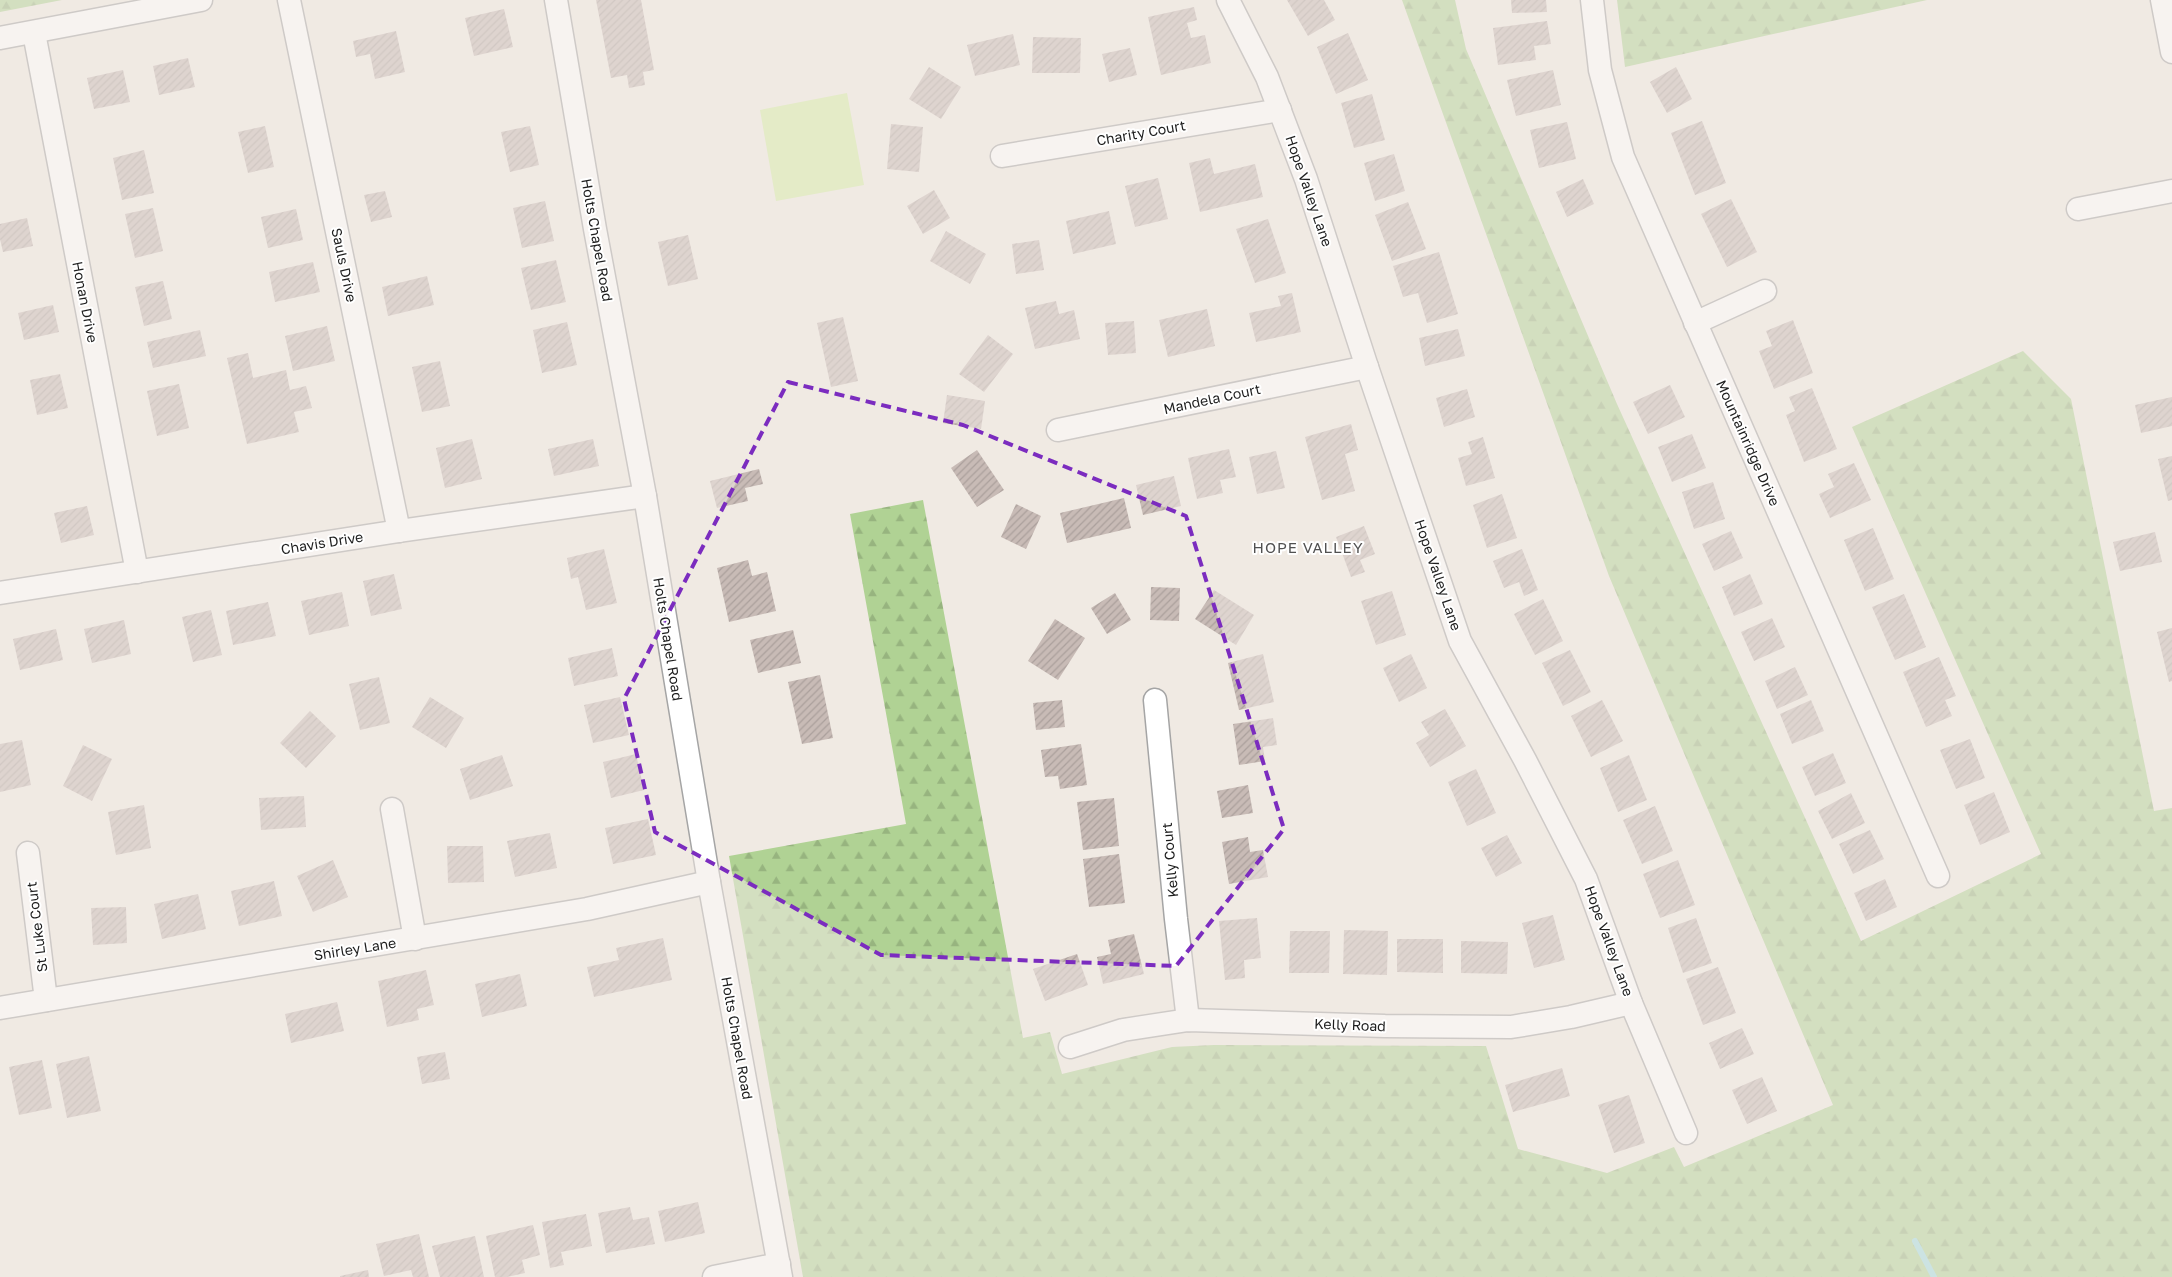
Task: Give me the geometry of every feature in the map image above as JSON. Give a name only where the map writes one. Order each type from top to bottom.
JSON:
[{"type":"street","points":[[0,38],[201,0]]},
{"type":"street","name":"Sauls Drive","points":[[289,0],[399,531]]},
{"type":"street","name":"Holts Chapel Road","points":[[556,0],[595,230],[644,496],[709,882],[780,1270]]},
{"type":"street","name":"Hope Valley Lane","points":[[1228,0],[1267,77],[1306,179],[1366,367],[1460,641],[1526,760],[1586,879],[1631,1003],[1686,1133]]},
{"type":"street","name":"Mountainridge Drive","points":[[1592,0],[1600,70],[1623,157],[1938,876]]},
{"type":"street","points":[[2162,0],[2172,52]]},
{"type":"street","name":"Honan Drive","points":[[34,32],[137,572]]},
{"type":"street","name":"Charity Court","points":[[1002,156],[1280,110]]},
{"type":"street","points":[[2078,209],[2172,191]]},
{"type":"street","points":[[1695,323],[1765,291]]},
{"type":"street","name":"Mandela Court","points":[[1058,430],[1366,367]]},
{"type":"street","name":"Chavis Drive","points":[[0,593],[399,531],[644,496]]},
{"type":"street","name":"Kelly Court","points":[[1155,700],[1176,919],[1188,1020]]},
{"type":"street","points":[[392,809],[415,939]]},
{"type":"street","name":"St Luke Court","points":[[28,854],[46,1000]]},
{"type":"street","name":"Shirley Lane","points":[[0,1008],[587,909],[709,882]]},
{"type":"street","name":"Kelly Road","points":[[1070,1047],[1123,1030],[1188,1020],[1385,1026],[1511,1027],[1571,1017],[1631,1003]]},
{"type":"street","points":[[714,1277],[780,1270]]},
{"type":"highlighted area","points":[[788,382],[963,425],[1186,516],[1284,829],[1176,966],[881,955],[655,832],[624,699]]},
{"type":"green space","points":[[0,0],[62,0],[0,12]]},
{"type":"green space","points":[[1402,0],[1455,0],[1466,49],[1617,404],[1861,941],[2041,854],[1852,427],[2023,351],[2071,399],[2154,811],[2172,808],[2172,1277],[803,1277],[729,856],[906,824],[850,514],[923,500],[1023,1038],[1050,1032],[1062,1074],[1172,1047],[1214,1045],[1486,1046],[1518,1149],[1607,1173],[1674,1147],[1684,1167],[1833,1105],[1609,576]]},
{"type":"green space","points":[[1617,0],[1927,0],[1625,67]]},
{"type":"green space","points":[[847,93],[864,185],[776,201],[760,110]]},
{"type":"building","points":[[596,0],[641,0],[654,70],[643,72],[645,85],[629,88],[627,75],[611,78]]},
{"type":"building","points":[[1287,0],[1324,0],[1335,20],[1308,36]]},
{"type":"building","points":[[1511,0],[1546,0],[1547,12],[1512,13]]},
{"type":"building","points":[[1194,7],[1197,20],[1187,23],[1191,38],[1205,35],[1211,63],[1161,75],[1148,17]]},
{"type":"building","points":[[504,9],[513,47],[474,56],[465,18]]},
{"type":"building","points":[[1547,21],[1551,44],[1534,46],[1536,60],[1498,65],[1493,28]]},
{"type":"building","points":[[396,31],[405,72],[375,79],[370,54],[356,57],[353,41]]},
{"type":"building","points":[[1348,33],[1368,80],[1336,94],[1317,47]]},
{"type":"building","points":[[1013,34],[1020,65],[975,76],[967,45]]},
{"type":"building","points":[[1033,37],[1081,38],[1080,73],[1032,73]]},
{"type":"building","points":[[1130,48],[1137,75],[1109,82],[1102,54]]},
{"type":"building","points":[[188,58],[195,87],[159,95],[153,66]]},
{"type":"building","points":[[929,67],[961,87],[941,119],[909,99]]},
{"type":"building","points":[[1676,67],[1692,99],[1667,113],[1650,82]]},
{"type":"building","points":[[123,70],[130,102],[94,109],[87,78]]},
{"type":"building","points":[[1553,70],[1561,105],[1516,116],[1507,80]]},
{"type":"building","points":[[1372,94],[1385,140],[1354,148],[1341,103]]},
{"type":"building","points":[[1702,121],[1726,183],[1695,195],[1671,133]]},
{"type":"building","points":[[1567,122],[1576,159],[1539,168],[1530,130]]},
{"type":"building","points":[[891,124],[923,127],[919,172],[887,169]]},
{"type":"building","points":[[265,126],[274,167],[248,173],[238,132]]},
{"type":"building","points":[[530,126],[539,165],[510,172],[501,132]]},
{"type":"building","points":[[144,150],[154,193],[122,200],[113,158]]},
{"type":"building","points":[[1394,154],[1405,191],[1375,201],[1364,163]]},
{"type":"building","points":[[1210,158],[1214,174],[1255,164],[1263,197],[1200,212],[1189,163]]},
{"type":"building","points":[[1158,178],[1168,219],[1135,227],[1125,186]]},
{"type":"building","points":[[1583,179],[1594,204],[1567,217],[1556,192]]},
{"type":"building","points":[[934,190],[950,218],[923,234],[907,206]]},
{"type":"building","points":[[385,191],[392,217],[371,222],[364,195]]},
{"type":"building","points":[[1731,199],[1757,252],[1727,267],[1701,214]]},
{"type":"building","points":[[545,201],[554,241],[522,248],[513,208]]},
{"type":"building","points":[[1408,202],[1426,249],[1392,261],[1375,215]]},
{"type":"building","points":[[153,208],[163,251],[135,258],[125,214]]},
{"type":"building","points":[[296,209],[303,240],[268,248],[261,217]]},
{"type":"building","points":[[1109,211],[1116,244],[1073,254],[1066,221]]},
{"type":"building","points":[[27,218],[33,246],[3,252],[0,239],[0,224]]},
{"type":"building","points":[[1268,219],[1286,273],[1255,283],[1236,229]]},
{"type":"building","points":[[946,231],[986,254],[970,284],[930,261]]},
{"type":"building","points":[[688,235],[698,279],[668,286],[658,242]]},
{"type":"building","points":[[1039,240],[1044,270],[1016,274],[1012,244]]},
{"type":"building","points":[[1439,252],[1458,314],[1427,323],[1418,293],[1403,297],[1393,266]]},
{"type":"building","points":[[556,260],[566,302],[531,310],[521,268]]},
{"type":"building","points":[[313,262],[320,292],[275,302],[269,272]]},
{"type":"building","points":[[427,276],[434,305],[388,316],[382,287]]},
{"type":"building","points":[[163,281],[172,319],[144,326],[135,287]]},
{"type":"building","points":[[1292,293],[1301,332],[1256,342],[1249,313],[1281,306],[1278,296]]},
{"type":"building","points":[[1056,301],[1059,314],[1074,310],[1080,339],[1035,349],[1025,308]]},
{"type":"building","points":[[53,305],[59,332],[24,340],[18,313]]},
{"type":"building","points":[[1207,309],[1215,346],[1168,357],[1159,320]]},
{"type":"building","points":[[843,317],[858,381],[831,387],[817,323]]},
{"type":"building","points":[[1793,320],[1813,373],[1774,389],[1759,351],[1772,346],[1766,331]]},
{"type":"building","points":[[1134,321],[1136,353],[1108,355],[1105,323]]},
{"type":"building","points":[[567,322],[577,365],[542,373],[533,330]]},
{"type":"building","points":[[327,326],[335,361],[293,371],[285,336]]},
{"type":"building","points":[[1458,329],[1465,356],[1425,366],[1419,338]]},
{"type":"building","points":[[200,330],[206,356],[153,368],[147,342]]},
{"type":"building","points":[[988,335],[1013,354],[984,392],[959,374]]},
{"type":"building","points":[[248,353],[253,378],[286,370],[290,390],[306,386],[312,408],[294,412],[299,432],[247,444],[227,358]]},
{"type":"building","points":[[440,361],[450,406],[422,412],[412,367]]},
{"type":"building","points":[[60,374],[68,408],[37,415],[30,380]]},
{"type":"building","points":[[179,384],[189,428],[157,436],[147,391]]},
{"type":"building","points":[[1670,385],[1685,417],[1648,434],[1633,402]]},
{"type":"building","points":[[1812,388],[1837,449],[1804,462],[1786,415],[1795,411],[1789,397]]},
{"type":"building","points":[[1467,389],[1475,417],[1444,427],[1436,398]]},
{"type":"building","points":[[947,395],[985,401],[981,429],[943,423]]},
{"type":"building","points":[[2172,397],[2172,426],[2141,433],[2135,405]]},
{"type":"building","points":[[1351,424],[1358,450],[1345,454],[1355,491],[1322,500],[1305,437]]},
{"type":"building","points":[[1692,434],[1706,468],[1672,482],[1658,447]]},
{"type":"building","points":[[1483,437],[1495,478],[1466,486],[1458,458],[1472,454],[1468,442]]},
{"type":"building","points":[[472,439],[482,479],[445,488],[436,448]]},
{"type":"building","points":[[593,439],[599,466],[554,476],[548,449]]},
{"type":"building","points":[[1229,449],[1236,477],[1220,480],[1223,493],[1197,499],[1188,458]]},
{"type":"building","points":[[977,450],[1004,490],[977,507],[951,468]]},
{"type":"building","points":[[1276,451],[1285,488],[1257,494],[1249,457]]},
{"type":"building","points":[[2172,456],[2172,500],[2168,501],[2158,459]]},
{"type":"building","points":[[1854,463],[1871,500],[1830,518],[1819,494],[1834,487],[1828,474]]},
{"type":"building","points":[[759,469],[763,484],[745,488],[748,501],[717,508],[710,481]]},
{"type":"building","points":[[1174,476],[1181,506],[1143,515],[1136,485]]},
{"type":"building","points":[[1713,482],[1725,519],[1694,529],[1682,492]]},
{"type":"building","points":[[1502,494],[1517,538],[1487,548],[1473,505]]},
{"type":"building","points":[[1124,498],[1131,528],[1067,543],[1060,513]]},
{"type":"building","points":[[1016,504],[1041,516],[1026,549],[1001,537]]},
{"type":"building","points":[[87,506],[94,535],[61,543],[54,513]]},
{"type":"building","points":[[1364,526],[1375,554],[1360,560],[1365,572],[1351,577],[1336,537]]},
{"type":"building","points":[[1873,528],[1894,579],[1865,591],[1844,540]]},
{"type":"building","points":[[1731,531],[1743,558],[1714,571],[1702,544]]},
{"type":"building","points":[[2155,532],[2162,562],[2120,571],[2113,542]]},
{"type":"building","points":[[604,549],[617,603],[586,610],[578,577],[571,579],[567,558]]},
{"type":"building","points":[[1522,549],[1538,590],[1524,596],[1519,582],[1504,588],[1493,561]]},
{"type":"building","points":[[748,560],[752,576],[767,572],[776,611],[729,622],[717,568]]},
{"type":"building","points":[[394,574],[402,609],[371,616],[363,581]]},
{"type":"building","points":[[1750,574],[1763,604],[1734,616],[1722,587]]},
{"type":"building","points":[[1151,587],[1180,588],[1179,621],[1150,620]]},
{"type":"building","points":[[1214,590],[1254,615],[1236,645],[1195,619]]},
{"type":"building","points":[[1392,591],[1406,635],[1376,645],[1361,601]]},
{"type":"building","points":[[342,592],[349,626],[309,635],[301,601]]},
{"type":"building","points":[[1115,593],[1131,620],[1107,634],[1091,608]]},
{"type":"building","points":[[1904,594],[1926,647],[1895,660],[1872,607]]},
{"type":"building","points":[[1543,599],[1563,641],[1535,655],[1514,614]]},
{"type":"building","points":[[268,602],[276,636],[233,645],[226,611]]},
{"type":"building","points":[[211,610],[222,655],[193,662],[182,617]]},
{"type":"building","points":[[1772,618],[1785,647],[1754,661],[1741,632]]},
{"type":"building","points":[[1055,619],[1085,638],[1058,680],[1028,661]]},
{"type":"building","points":[[124,620],[131,654],[92,663],[84,629]]},
{"type":"building","points":[[2172,628],[2172,681],[2169,682],[2157,632]]},
{"type":"building","points":[[56,629],[63,660],[20,670],[13,639]]},
{"type":"building","points":[[793,630],[801,663],[758,673],[750,640]]},
{"type":"building","points":[[612,648],[618,676],[574,686],[568,658]]},
{"type":"building","points":[[1570,650],[1591,692],[1563,706],[1542,663]]},
{"type":"building","points":[[1263,654],[1274,702],[1239,710],[1228,663]]},
{"type":"building","points":[[1411,654],[1427,688],[1399,702],[1383,668]]},
{"type":"building","points":[[1939,657],[1956,696],[1945,700],[1952,716],[1926,727],[1903,672]]},
{"type":"building","points":[[1795,667],[1808,695],[1777,709],[1765,681]]},
{"type":"building","points":[[820,675],[833,738],[802,744],[788,682]]},
{"type":"building","points":[[379,677],[390,723],[360,730],[349,684]]},
{"type":"building","points":[[430,697],[464,718],[446,748],[412,727]]},
{"type":"building","points":[[620,697],[629,735],[593,743],[584,705]]},
{"type":"building","points":[[1062,700],[1065,727],[1036,730],[1033,703]]},
{"type":"building","points":[[1602,700],[1623,741],[1591,757],[1571,716]]},
{"type":"building","points":[[1811,700],[1824,731],[1792,744],[1780,714]]},
{"type":"building","points":[[1445,709],[1466,746],[1430,767],[1416,743],[1429,735],[1421,722]]},
{"type":"building","points":[[310,711],[336,736],[306,768],[280,743]]},
{"type":"building","points":[[1273,718],[1277,745],[1263,747],[1265,761],[1239,765],[1233,724]]},
{"type":"building","points":[[1970,739],[1985,778],[1956,789],[1940,750]]},
{"type":"building","points":[[22,740],[31,785],[0,792],[0,744]]},
{"type":"building","points":[[1081,744],[1087,785],[1060,789],[1058,776],[1045,777],[1041,750]]},
{"type":"building","points":[[83,745],[112,759],[92,801],[63,786]]},
{"type":"building","points":[[1833,753],[1846,783],[1815,796],[1802,767]]},
{"type":"building","points":[[636,754],[644,790],[611,798],[603,762]]},
{"type":"building","points":[[502,755],[513,786],[470,800],[460,769]]},
{"type":"building","points":[[1629,755],[1647,800],[1618,812],[1600,768]]},
{"type":"building","points":[[1476,769],[1496,813],[1467,826],[1448,782]]},
{"type":"building","points":[[1248,785],[1253,813],[1222,818],[1217,791]]},
{"type":"building","points":[[1994,792],[2010,832],[1980,845],[1964,805]]},
{"type":"building","points":[[1851,793],[1865,823],[1832,839],[1818,811]]},
{"type":"building","points":[[304,796],[306,827],[261,830],[259,798]]},
{"type":"building","points":[[1114,798],[1119,846],[1083,850],[1077,802]]},
{"type":"building","points":[[144,805],[151,848],[116,855],[108,812]]},
{"type":"building","points":[[1655,806],[1673,851],[1642,864],[1623,820]]},
{"type":"building","points":[[648,819],[656,855],[613,864],[605,828]]},
{"type":"building","points":[[1870,830],[1884,859],[1853,874],[1839,844]]},
{"type":"building","points":[[550,833],[557,868],[515,877],[507,841]]},
{"type":"building","points":[[1507,835],[1522,863],[1496,877],[1481,848]]},
{"type":"building","points":[[1248,837],[1250,852],[1263,850],[1268,877],[1229,884],[1222,842]]},
{"type":"building","points":[[447,846],[483,846],[484,882],[448,883]]},
{"type":"building","points":[[1119,854],[1125,903],[1089,907],[1083,859]]},
{"type":"building","points":[[333,860],[348,897],[313,912],[297,876]]},
{"type":"building","points":[[1678,860],[1695,905],[1660,918],[1643,874]]},
{"type":"building","points":[[1885,879],[1897,907],[1866,921],[1854,893]]},
{"type":"building","points":[[274,881],[282,916],[239,926],[231,891]]},
{"type":"building","points":[[198,894],[206,929],[162,939],[154,904]]},
{"type":"building","points":[[126,907],[127,943],[93,945],[91,908]]},
{"type":"building","points":[[1553,915],[1565,960],[1534,968],[1522,923]]},
{"type":"building","points":[[1257,918],[1261,958],[1244,960],[1245,978],[1225,980],[1219,921]]},
{"type":"building","points":[[1696,918],[1712,963],[1683,973],[1668,928]]},
{"type":"building","points":[[1344,930],[1388,931],[1387,975],[1343,974]]},
{"type":"building","points":[[1290,931],[1330,931],[1329,973],[1289,973]]},
{"type":"building","points":[[1134,934],[1144,974],[1103,984],[1097,957],[1111,954],[1108,940]]},
{"type":"building","points":[[663,938],[672,980],[594,997],[587,967],[619,960],[616,948]]},
{"type":"building","points":[[1397,939],[1443,939],[1443,973],[1397,972]]},
{"type":"building","points":[[1461,941],[1508,942],[1507,974],[1461,973]]},
{"type":"building","points":[[1077,954],[1088,985],[1045,1001],[1033,969]]},
{"type":"building","points":[[1718,967],[1736,1013],[1703,1025],[1686,979]]},
{"type":"building","points":[[426,970],[434,1005],[417,1009],[419,1020],[387,1027],[378,981]]},
{"type":"building","points":[[520,974],[527,1006],[482,1017],[475,984]]},
{"type":"building","points":[[337,1002],[344,1031],[291,1043],[285,1014]]},
{"type":"building","points":[[1742,1028],[1754,1054],[1720,1069],[1709,1043]]},
{"type":"building","points":[[445,1052],[450,1079],[422,1084],[417,1057]]},
{"type":"building","points":[[89,1056],[101,1111],[67,1118],[56,1064]]},
{"type":"building","points":[[42,1060],[52,1108],[19,1115],[9,1067]]},
{"type":"building","points":[[1562,1068],[1570,1096],[1513,1112],[1505,1085]]},
{"type":"building","points":[[1762,1077],[1777,1111],[1747,1124],[1732,1090]]},
{"type":"building","points":[[1629,1095],[1645,1143],[1614,1153],[1598,1105]]},
{"type":"building","points":[[698,1202],[705,1233],[665,1242],[658,1211]]},
{"type":"building","points":[[630,1207],[633,1220],[649,1217],[655,1244],[606,1253],[598,1213]]},
{"type":"building","points":[[586,1214],[592,1246],[561,1252],[564,1265],[550,1268],[542,1222]]},
{"type":"building","points":[[533,1225],[540,1255],[522,1260],[525,1273],[507,1277],[495,1277],[486,1236]]},
{"type":"building","points":[[419,1234],[429,1277],[413,1277],[411,1270],[384,1276],[376,1244]]},
{"type":"building","points":[[475,1236],[484,1277],[440,1277],[432,1246]]},
{"type":"building","points":[[368,1270],[369,1277],[340,1277],[340,1276]]},
{"type":"waterway","points":[[1915,1241],[1934,1277]]},
{"type":"district","name":"HOPE VALLEY","points":[[1308,548]]}]
